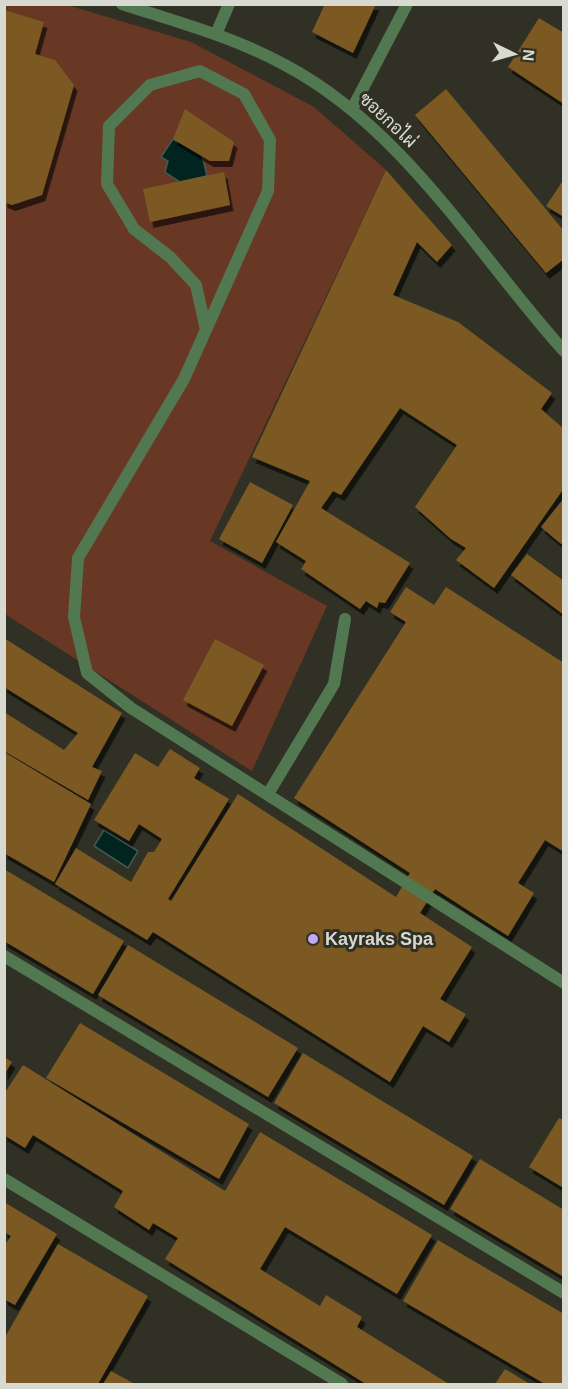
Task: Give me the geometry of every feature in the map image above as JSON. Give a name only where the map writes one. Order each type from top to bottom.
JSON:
[{"type":"street","name":"ซอยกอไผ่","points":[[123,4],[216,34],[285,65],[352,109],[401,155],[564,351]]},
{"type":"street","points":[[216,34],[229,4]]},
{"type":"street","points":[[352,109],[407,4]]},
{"type":"street","points":[[206,330],[196,285],[170,257],[134,229],[107,184],[109,126],[150,84],[200,71],[244,94],[270,140],[268,191],[206,330],[183,379],[78,558],[74,617],[87,673],[131,708],[564,983]]},
{"type":"street","points":[[268,794],[334,684],[345,619]]},
{"type":"street","points":[[4,956],[564,1293]]},
{"type":"street","points":[[4,1179],[342,1384]]},
{"type":"shaded area","points":[[4,5],[67,5],[191,42],[314,107],[386,170],[210,541],[327,606],[252,771],[5,614]]},
{"type":"water","points":[[173,139],[202,155],[207,176],[180,182],[165,172],[168,161],[161,157]]},
{"type":"water","points":[[104,830],[138,851],[128,868],[94,846]]},
{"type":"building","points":[[325,4],[376,4],[353,53],[312,32]]},
{"type":"building","points":[[4,10],[44,22],[35,54],[55,60],[74,85],[42,195],[12,205],[4,202]]},
{"type":"building","points":[[539,18],[564,33],[564,104],[508,67]]},
{"type":"building","points":[[446,89],[564,231],[564,259],[546,273],[415,115]]},
{"type":"building","points":[[185,109],[234,142],[229,161],[210,161],[173,139]]},
{"type":"building","points":[[386,170],[452,245],[437,262],[417,242],[393,295],[458,322],[552,393],[541,409],[564,429],[564,488],[494,588],[456,560],[466,548],[451,539],[415,507],[457,445],[400,408],[341,495],[333,491],[321,508],[410,563],[385,603],[379,602],[377,608],[366,601],[360,609],[301,569],[306,561],[276,542],[310,481],[252,457]]},
{"type":"building","points":[[224,172],[230,205],[150,222],[143,189]]},
{"type":"building","points":[[564,179],[564,217],[546,206]]},
{"type":"building","points":[[250,482],[293,505],[262,563],[219,539]]},
{"type":"building","points":[[564,498],[564,541],[561,544],[541,527]]},
{"type":"building","points":[[527,554],[564,581],[564,615],[511,575]]},
{"type":"building","points":[[406,587],[434,605],[446,587],[564,663],[564,852],[545,840],[518,883],[534,893],[508,936],[435,889],[420,913],[472,947],[440,999],[466,1014],[449,1042],[423,1026],[390,1082],[153,932],[147,940],[55,884],[76,848],[131,882],[148,852],[154,852],[162,839],[139,824],[129,841],[94,820],[135,753],[158,767],[170,749],[200,768],[194,778],[229,799],[168,899],[171,901],[238,794],[396,897],[410,873],[294,798],[406,622],[390,612]]},
{"type":"building","points":[[4,638],[122,713],[92,767],[102,771],[88,800],[4,751],[4,712],[64,750],[78,733],[4,687]]},
{"type":"building","points":[[215,639],[264,665],[232,726],[183,700]]},
{"type":"building","points":[[4,752],[91,804],[54,882],[4,853]]},
{"type":"building","points":[[4,869],[124,941],[93,994],[4,941]]},
{"type":"building","points":[[128,945],[298,1048],[268,1097],[98,995]]},
{"type":"building","points":[[80,1023],[249,1124],[219,1179],[46,1078]]},
{"type":"building","points":[[303,1053],[473,1156],[444,1205],[274,1103]]},
{"type":"building","points":[[4,1057],[12,1062],[4,1075]]},
{"type":"building","points":[[23,1065],[225,1191],[260,1132],[432,1235],[397,1294],[285,1227],[260,1269],[320,1306],[326,1295],[362,1317],[357,1327],[449,1384],[366,1384],[165,1259],[178,1238],[153,1223],[149,1230],[114,1207],[123,1191],[33,1135],[25,1148],[4,1135],[4,1094]]},
{"type":"building","points":[[559,1118],[564,1120],[562,1187],[529,1167]]},
{"type":"building","points":[[480,1159],[564,1210],[564,1277],[450,1209]]},
{"type":"building","points":[[4,1202],[57,1234],[15,1305],[4,1299],[4,1246],[11,1236],[4,1232]]},
{"type":"building","points":[[438,1240],[564,1314],[564,1384],[545,1384],[403,1301]]},
{"type":"building","points":[[58,1244],[148,1296],[98,1384],[4,1384],[4,1339]]},
{"type":"building","points":[[505,1369],[530,1384],[495,1384]]},
{"type":"building","points":[[111,1371],[135,1384],[103,1384]]},
{"type":"place","name":"Kayraks Spa","points":[[313,939]]}]
